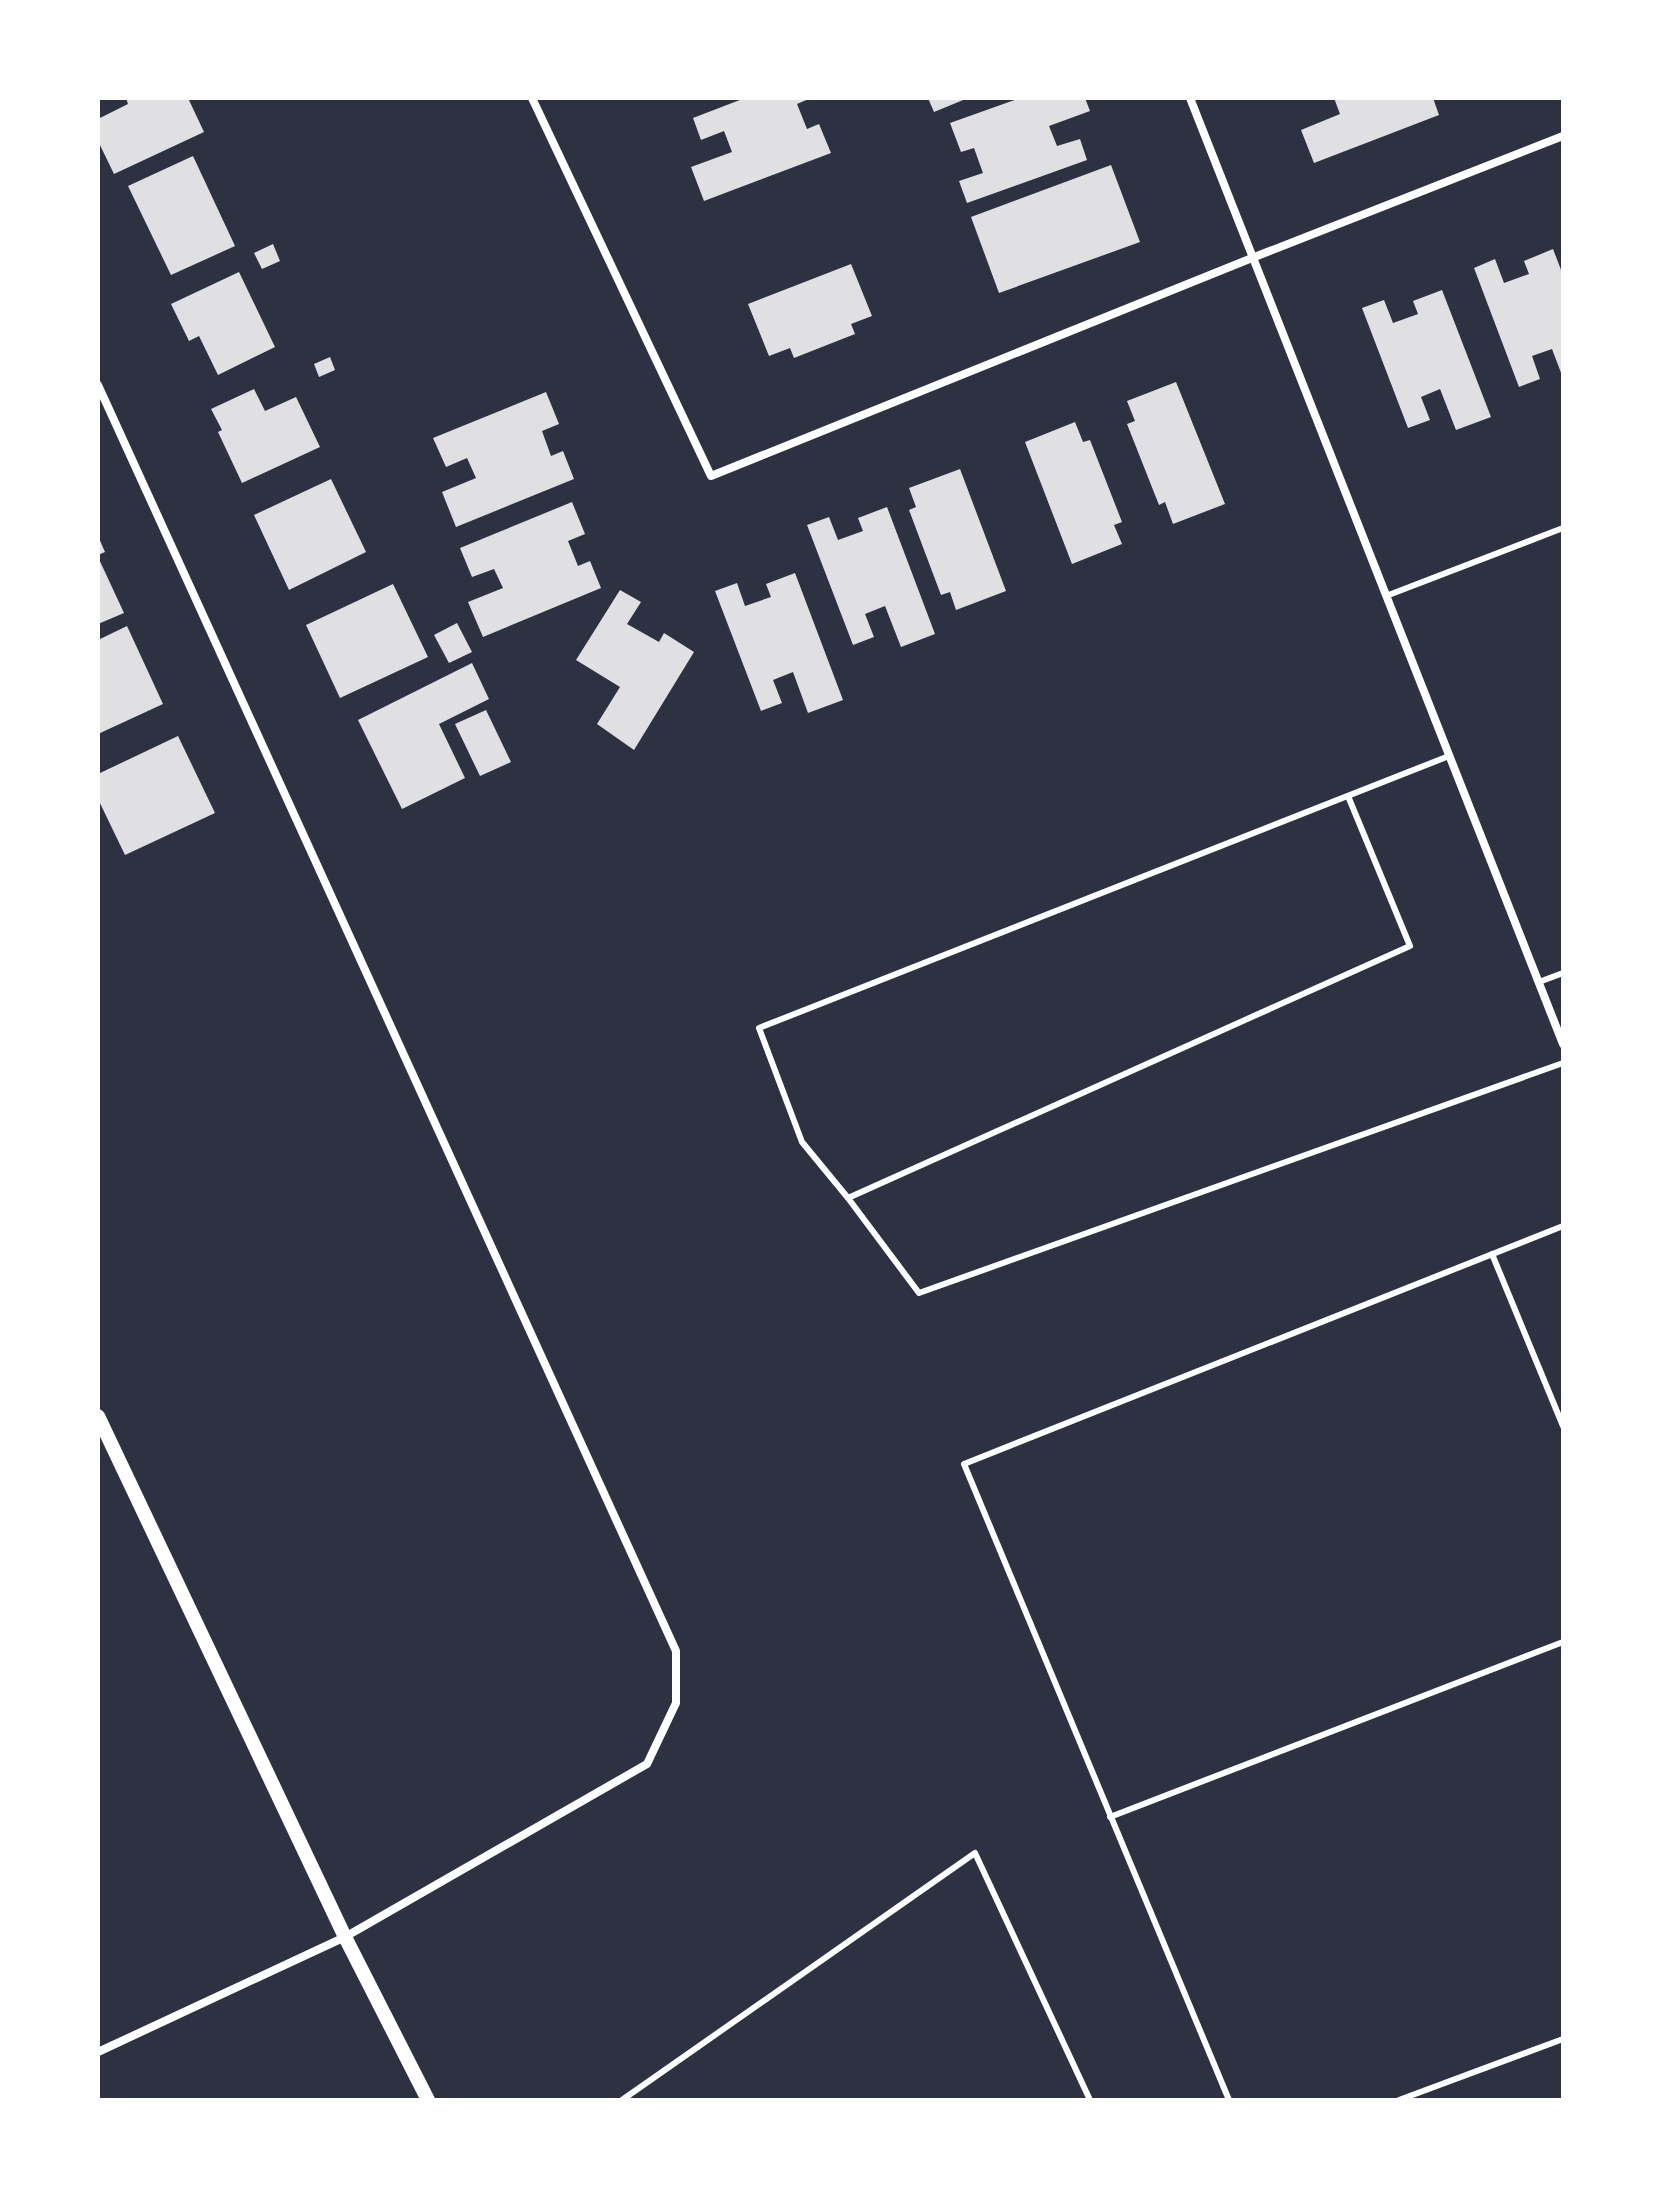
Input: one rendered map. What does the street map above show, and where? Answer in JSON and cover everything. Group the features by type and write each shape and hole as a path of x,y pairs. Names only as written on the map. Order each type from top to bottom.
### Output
{"street":[{"path":"532,98 711,476 1563,136"},
{"path":"1190,98 1563,1044"},
{"path":"98,385 676,1651 676,1703 647,1764 345,1937 98,2052"},
{"path":"98,1416 345,1937 428,2100"}],"lane":[{"path":"1386,596 1563,528"},
{"path":"1449,756 759,1028 802,1142 919,1293 1563,1063"},
{"path":"848,1198 1410,946 1348,796"},
{"path":"1539,982 1563,973"},
{"path":"1229,2100 964,1464 1563,1226"},
{"path":"1492,1254 1563,1426"},
{"path":"1110,1817 1563,1642"},
{"path":"622,2100 975,1853 1090,2100"},
{"path":"1399,2100 1563,2039"}],"building":[{"path":"126,98 188,98 204,132 114,174 98,141 98,119 128,104"},
{"path":"745,98 811,98 797,104 807,129 819,124 831,153 704,201 691,167 732,152 724,131 701,140 693,118"},
{"path":"928,98 968,98 934,112"},
{"path":"1020,98 1085,98 1090,111 1049,126 1057,146 1080,139 1087,160 967,203 959,181 983,173 974,148 961,152 950,123"},
{"path":"1334,98 1433,98 1439,115 1314,163 1301,130 1340,114"},
{"path":"193,156 235,246 171,275 128,186"},
{"path":"1111,165 1140,242 999,293 971,217"},
{"path":"273,244 280,261 262,269 254,253"},
{"path":"1553,249 1563,275 1563,378 1552,349 1532,356 1540,379 1519,387 1474,268 1495,259 1504,283 1529,274 1524,261"},
{"path":"851,264 872,316 851,324 855,334 794,358 790,348 769,356 748,304"},
{"path":"239,272 275,347 218,375 199,336 189,341 171,304"},
{"path":"1442,290 1491,417 1456,430 1440,389 1421,397 1430,420 1408,428 1362,308 1384,300 1393,323 1418,314 1413,301"},
{"path":"330,357 335,370 319,377 314,364"},
{"path":"1176,382 1225,504 1173,524 1165,502 1159,505 1127,424 1135,421 1127,401"},
{"path":"254,389 265,411 296,397 320,447 242,483 218,432 222,430 211,409"},
{"path":"546,392 559,424 542,431 551,456 563,451 574,479 456,527 442,492 476,478 467,458 446,467 433,438"},
{"path":"1075,422 1083,442 1090,440 1122,522 1114,525 1122,544 1072,564 1025,442"},
{"path":"960,469 1006,591 956,610 950,592 941,595 909,510 916,507 909,488"},
{"path":"331,479 366,552 289,590 254,515"},
{"path":"572,502 585,534 568,541 578,566 590,561 601,588 483,637 468,602 503,588 494,569 472,577 460,548"},
{"path":"887,507 935,634 901,647 885,606 865,614 874,637 853,645 807,525 829,517 838,540 863,531 858,518"},
{"path":"98,536 105,552 98,555"},
{"path":"98,557 124,613 98,624"},
{"path":"795,573 843,700 808,713 793,672 773,680 782,703 761,711 715,591 737,583 745,606 771,597 766,584"},
{"path":"393,584 428,657 340,698 306,625"},
{"path":"620,590 641,602 627,624 659,642 664,633 694,652 634,750 597,724 620,687 576,660"},
{"path":"457,623 472,652 449,663 434,635"},
{"path":"127,626 163,704 98,734 98,640"},
{"path":"472,663 489,699 439,724 465,778 402,809 358,720"},
{"path":"486,710 511,762 480,776 455,724"},
{"path":"178,736 215,813 125,855 98,799 98,774"}]}
